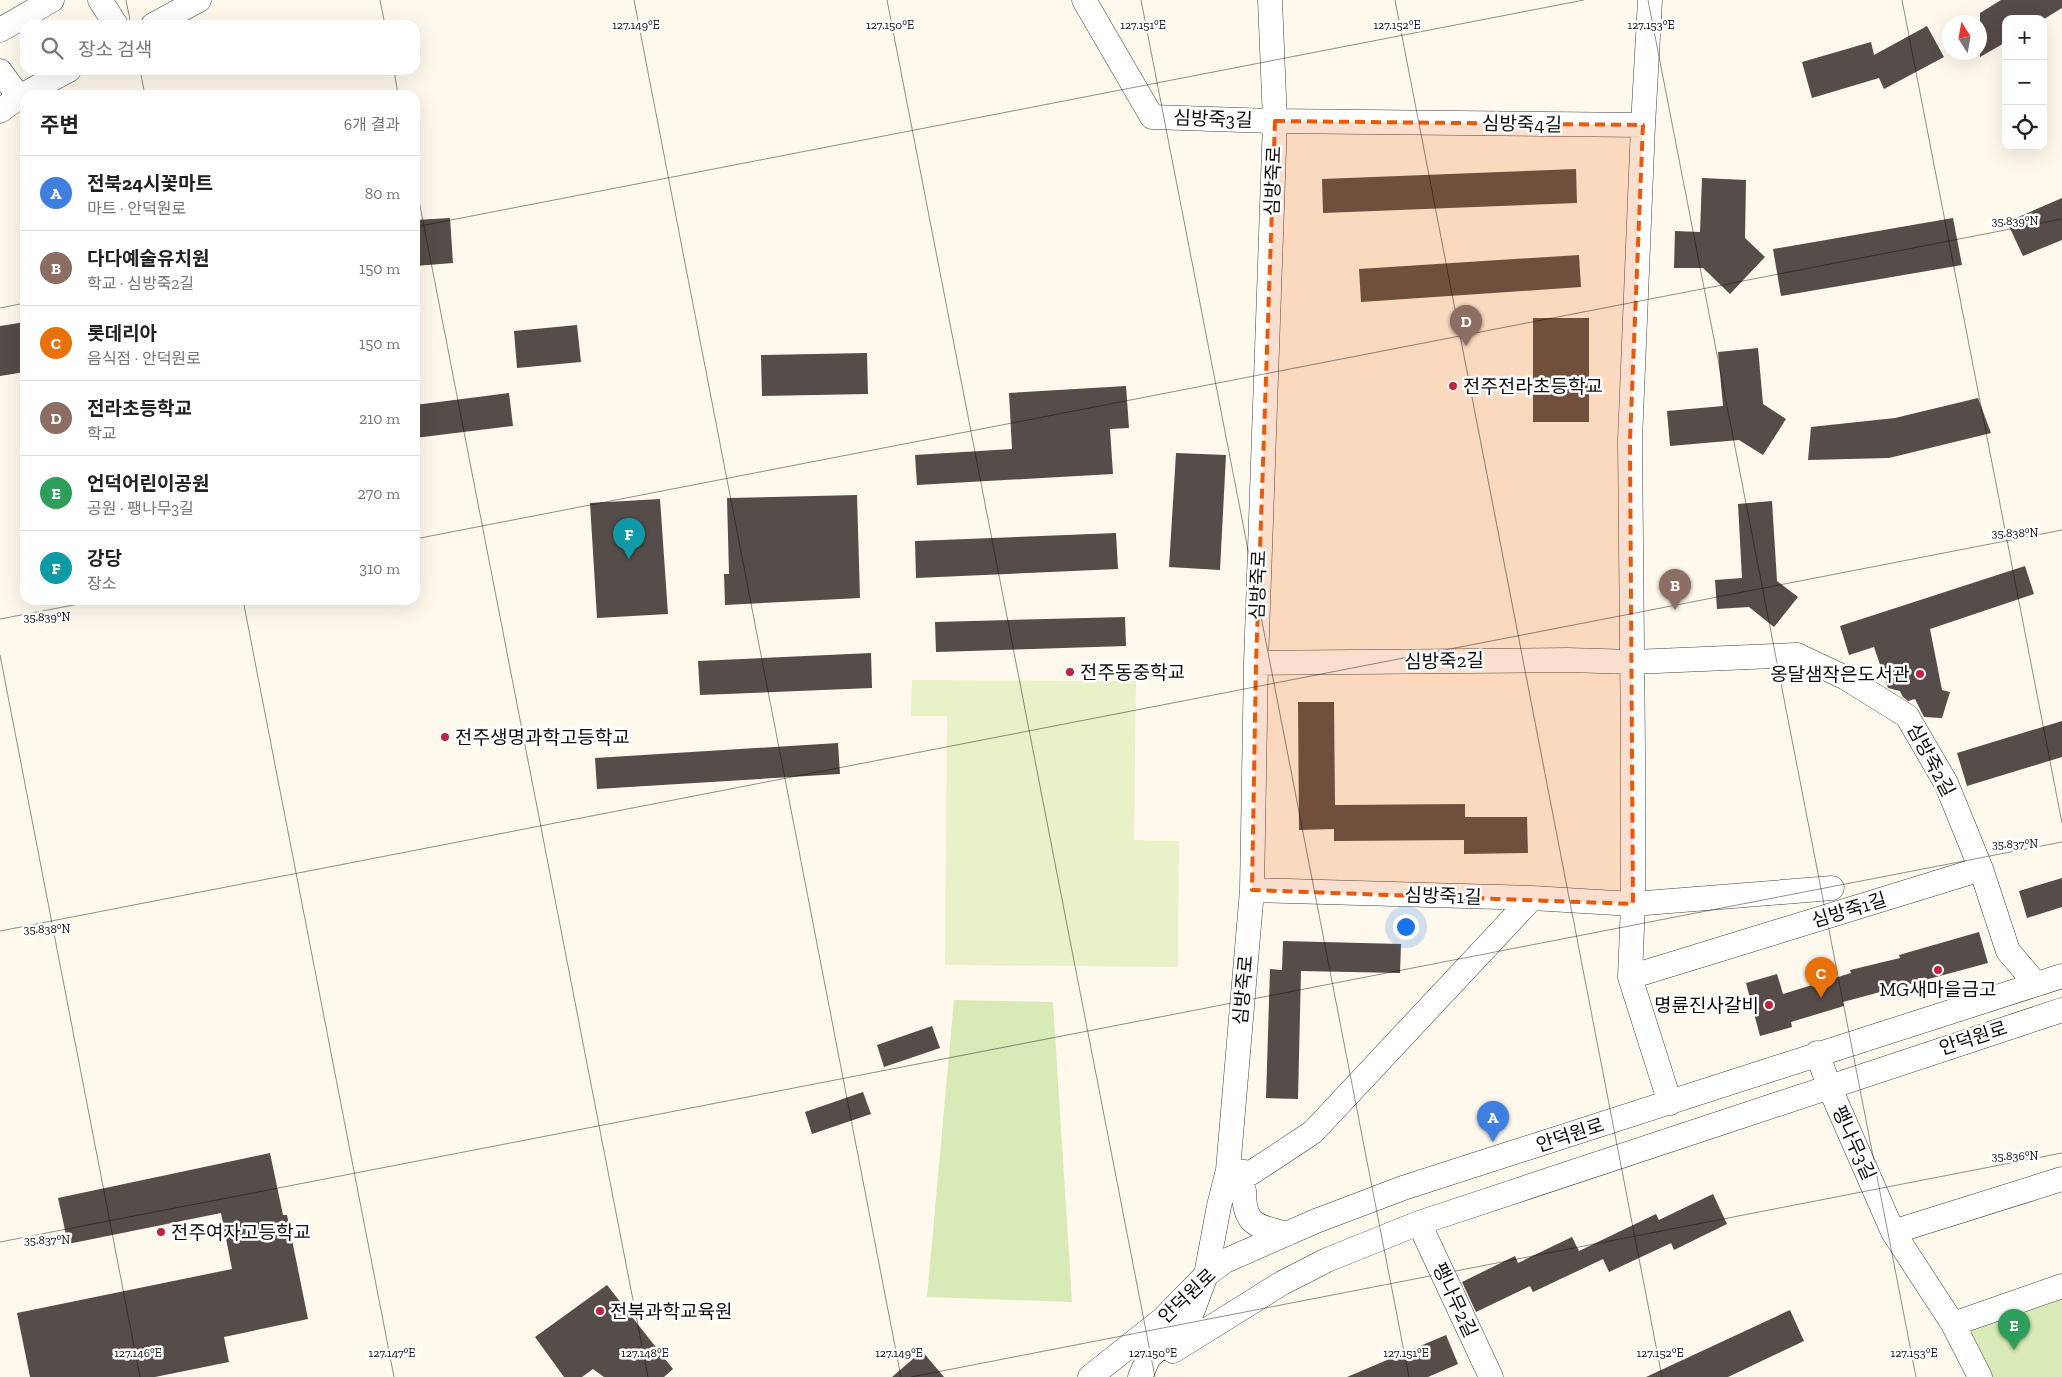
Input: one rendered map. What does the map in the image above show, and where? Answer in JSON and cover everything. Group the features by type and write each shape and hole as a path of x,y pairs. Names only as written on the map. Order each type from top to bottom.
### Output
{"street":[{"path":"0,30 52,0"},
{"path":"100,0 113,20"},
{"path":"162,20 200,0"},
{"name":"심방죽3길","path":"1084,0 1152,117 1275,122"},
{"name":"심방죽로","path":"1140,1377 1149,1357 1188,1323 1206,1275 1226,1180 1252,890 1256,663 1275,122 1270,0"},
{"path":"1650,0 1630,440 1633,662 1633,904 1630,977 1670,1103"},
{"path":"0,72 9,104 20,98"},
{"path":"34,90 61,75"},
{"name":"심방죽4길","path":"1275,122 1643,125"},
{"name":"심방죽2길","path":"1256,663 1568,660 1633,662 1797,656 1846,678 1907,716 1946,783 1981,870 2008,951 2036,984"},
{"name":"심방죽1길","path":"1630,977 1981,870"},
{"name":"심방죽1길","path":"1252,890 1532,898 1633,904 1832,888"},
{"path":"1226,1180 1251,1173 1313,1132 1532,898"},
{"name":"안덕원로","path":"1090,1377 1163,1319 1206,1275 1225,1261 1287,1234 1403,1188 1670,1103 1817,1053 2062,976"},
{"name":"안덕원로","path":"1140,1377 1174,1351 1282,1283 1327,1260 1419,1223 2062,1010"},
{"name":"팽나무3길","path":"1817,1053 1829,1086 1893,1232 1952,1324 1980,1377"},
{"path":"1893,1232 2062,1178"},
{"path":"1226,1180 1244,1191 1244,1209 1256,1226 1287,1234"},
{"path":"1163,1319 1158,1310 1190,1269 1206,1220 1218,1217"},
{"name":"팽나무2길","path":"1419,1223 1491,1377"},
{"path":"1952,1324 2062,1286"}],"highlighted area":[{"path":"1275,121 1643,125 1630,440 1633,904 1252,890 1256,663"}],"green space":[{"path":"912,680 1136,681 1134,840 1179,841 1178,967 945,965 947,716 911,716"},
{"path":"954,1000 1053,1002 1072,1302 927,1297"},
{"path":"2062,1298 2062,1377 1980,1377 1953,1324"}],"building":[{"path":"2001,0 2062,0 2062,8 2047,17 2047,15 2002,15 2002,44 1987,53 1987,15 1980,15 1980,13"},
{"path":"1927,26 1942,53 1942,58 1884,89 1879,78 1812,98 1802,62 1871,42 1874,55"},
{"path":"1576,169 1577,203 1323,213 1322,179"},
{"path":"1702,178 1746,180 1745,238 1765,257 1730,294 1703,268 1674,268 1675,231 1700,232"},
{"path":"2062,198 2062,240 2023,256 2007,222"},
{"path":"450,218 453,263 420,266 420,220"},
{"path":"1953,218 1962,265 1781,296 1773,249"},
{"path":"1579,255 1581,287 1361,302 1359,269"},
{"path":"1533,318 1589,318 1589,422 1533,422"},
{"path":"20,323 20,373 0,376 0,326"},
{"path":"577,325 581,362 517,368 514,331"},
{"path":"1758,348 1763,404 1786,419 1763,455 1739,440 1670,446 1667,411 1723,406 1718,352"},
{"path":"867,353 868,394 762,396 761,355"},
{"path":"1126,386 1129,428 1110,429 1113,474 917,485 915,455 1012,449 1009,393"},
{"path":"509,393 513,426 420,437 420,404"},
{"path":"1978,398 1991,433 1889,458 1808,460 1811,427 1895,418"},
{"path":"1176,453 1226,455 1220,570 1169,567"},
{"path":"857,495 860,598 725,605 724,574 729,574 727,498"},
{"path":"660,499 668,614 597,618 590,503"},
{"path":"1772,501 1777,581 1798,597 1774,627 1749,607 1717,609 1715,580 1742,578 1738,504"},
{"path":"1116,533 1118,569 916,578 915,541"},
{"path":"2025,566 2034,594 1930,629 1942,690 1950,692 1942,718 1924,717 1915,699 1908,701 1900,691 1888,688 1874,647 1849,655 1840,626"},
{"path":"1125,617 1126,646 936,652 935,622"},
{"path":"871,653 872,688 700,695 698,661"},
{"path":"1298,702 1334,702 1335,805 1465,804 1465,817 1527,817 1528,853 1464,854 1464,840 1334,841 1334,829 1299,830"},
{"path":"2062,721 2062,757 1967,786 1957,753"},
{"path":"838,743 840,774 597,789 595,758"},
{"path":"2062,878 2062,907 2027,918 2019,891"},
{"path":"1979,932 1988,963 1843,1002 1844,1006 1791,1022 1792,1027 1760,1036 1746,983 1777,974 1783,994 1851,973 1850,970 1900,958 1899,955"},
{"path":"1283,941 1401,944 1400,973 1301,971 1298,1099 1266,1098 1270,969 1282,970"},
{"path":"932,1026 940,1048 884,1067 877,1045"},
{"path":"863,1092 871,1114 812,1134 805,1112"},
{"path":"270,1153 283,1215 287,1215 308,1319 224,1337 229,1362 155,1377 30,1377 17,1313 232,1269 221,1213 68,1244 58,1198"},
{"path":"1713,1194 1727,1224 1674,1250 1671,1243 1609,1272 1603,1259 1533,1292 1530,1286 1476,1312 1462,1282 1515,1256 1518,1263 1572,1237 1579,1251 1656,1214 1659,1220"},
{"name":"전북과학교육원","path":"607,1285 673,1369 664,1377 604,1377 593,1369 582,1377 564,1377 535,1337"},
{"path":"1790,1310 1804,1341 1728,1377 1646,1377"},
{"path":"1446,1335 1458,1364 1428,1377 1347,1377"},
{"path":"922,1351 944,1377 892,1377"}],"place":[{"name":"전라초등학교","path":"1466,346"},
{"name":"전주전라초등학교","path":"1453,386"},
{"name":"강당","path":"629,559"},
{"name":"다다예술유치원","path":"1675,610"},
{"name":"전주동중학교","path":"1070,672"},
{"name":"옹달샘작은도서관","path":"1920,674"},
{"name":"전주생명과학고등학교","path":"445,737"},
{"name":"MG새마을금고","path":"1938,970"},
{"name":"롯데리아","path":"1821,998"},
{"name":"명륜진사갈비","path":"1769,1005"},
{"name":"전북24시꽃마트","path":"1493,1142"},
{"name":"전주여자고등학교","path":"161,1232"},
{"name":"전북과학교육원","path":"600,1311"},
{"name":"언덕어린이공원","path":"2014,1350"}]}
